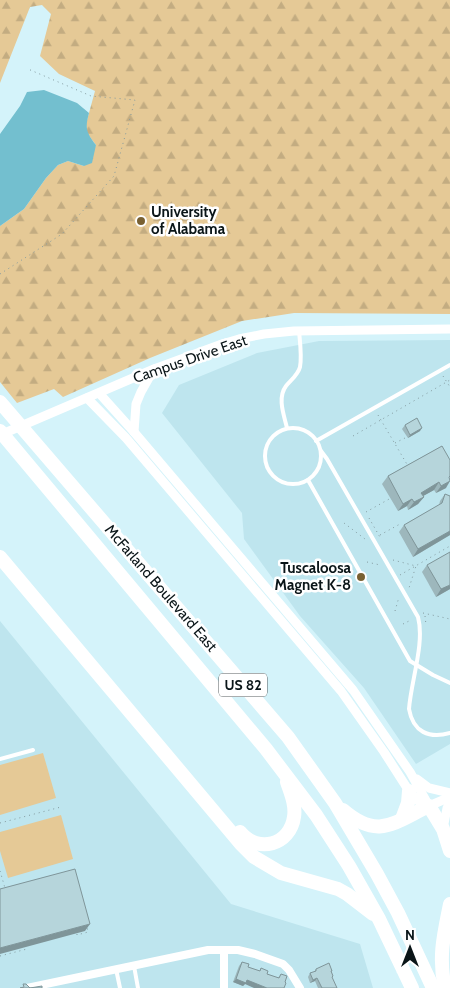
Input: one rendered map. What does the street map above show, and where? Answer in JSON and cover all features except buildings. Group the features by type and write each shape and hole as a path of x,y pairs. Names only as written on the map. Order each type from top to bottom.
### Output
{"highway":[{"name":"McFarland Boulevard East","path":"3,405 288,737 336,803 398,913 433,988"},
{"name":"McFarland Boulevard East","path":"0,433 17,450 266,749 321,822 379,918 412,988"},
{"path":"0,545 244,837 254,844 265,845 277,842 291,828 295,808 282,770"},
{"path":"0,557 234,836 254,857 281,872 338,889 379,918"},
{"path":"402,819 408,804 409,791"},
{"path":"336,803 351,817 367,826 378,827 388,825 429,806 443,829 450,851"},
{"path":"445,988 441,958 450,904"}],"street":[{"name":"Campus Drive East","path":"0,433 154,369 239,339 264,334 299,331 450,330"},
{"path":"134,432 136,404 154,369"},
{"path":"99,393 354,690 410,772 429,806"},
{"path":"87,398 126,438 341,691 409,791 421,804 429,806 450,797"},
{"path":"410,772 429,788 450,793"},
{"path":"443,829 447,808 450,803"},
{"path":"27,988 208,950 238,950 283,964 300,988"},
{"path":"224,950 224,988"}],"lane":[{"path":"287,428 282,394 300,367 299,331"},
{"path":"316,441 450,365"},
{"path":"321,451 321,460 313,476 296,484 278,480 271,474 266,465 266,447 271,438 278,432 287,428 305,430 316,441 418,617 420,625 409,709 412,719 425,733 439,736 450,733"},
{"path":"308,480 410,661 432,675 450,683"},
{"path":"0,759 33,750"},
{"path":"134,965 138,988"},
{"path":"116,969 120,988"}],"path":[{"path":"0,274 62,234 114,176 135,100 91,96 28,69"},
{"path":"443,376 450,387"},
{"path":"352,436 450,380"},
{"path":"378,415 409,468"},
{"path":"395,444 407,437"},
{"path":"366,513 391,498"},
{"path":"344,523 370,543"},
{"path":"381,539 379,535 400,524"},
{"path":"396,577 450,546"},
{"path":"393,560 416,566"},
{"path":"366,562 383,566"},
{"path":"409,589 416,566"},
{"path":"395,611 400,595"},
{"path":"423,613 450,619"},
{"path":"0,823 61,807"},
{"path":"0,871 6,892"},
{"path":"76,933 77,936 88,932 86,924"},
{"path":"0,956 27,949"}],"shaded area":[{"name":"Tuscaloosa Magnet K-8","path":"450,340 450,744 416,764 364,688 300,616 244,539 242,513 162,413 179,385 257,353 319,341"},
{"path":"0,621 231,904 360,944 373,988 0,988"}],"green space":[{"name":"University of Alabama","path":"0,0 450,0 450,314 294,313 242,321 150,358 63,397 54,389 17,403 0,382 0,226 24,209 46,178 58,165 68,161 84,166 96,145 87,133 86,124 95,91 59,74 40,56 51,14 42,5 30,7 0,83"},
{"path":"43,753 56,798 0,815 0,765"},
{"path":"61,815 73,859 8,878 0,851 0,832"}],"water":[{"path":"44,90 77,103 89,113 87,130 96,145 92,163 84,166 68,161 58,165 46,178 24,209 0,226 0,134 20,106 27,92"}],"place":[{"name":"University of Alabama","path":"141,221"},
{"name":"Tuscaloosa Magnet K-8","path":"361,577"}]}
